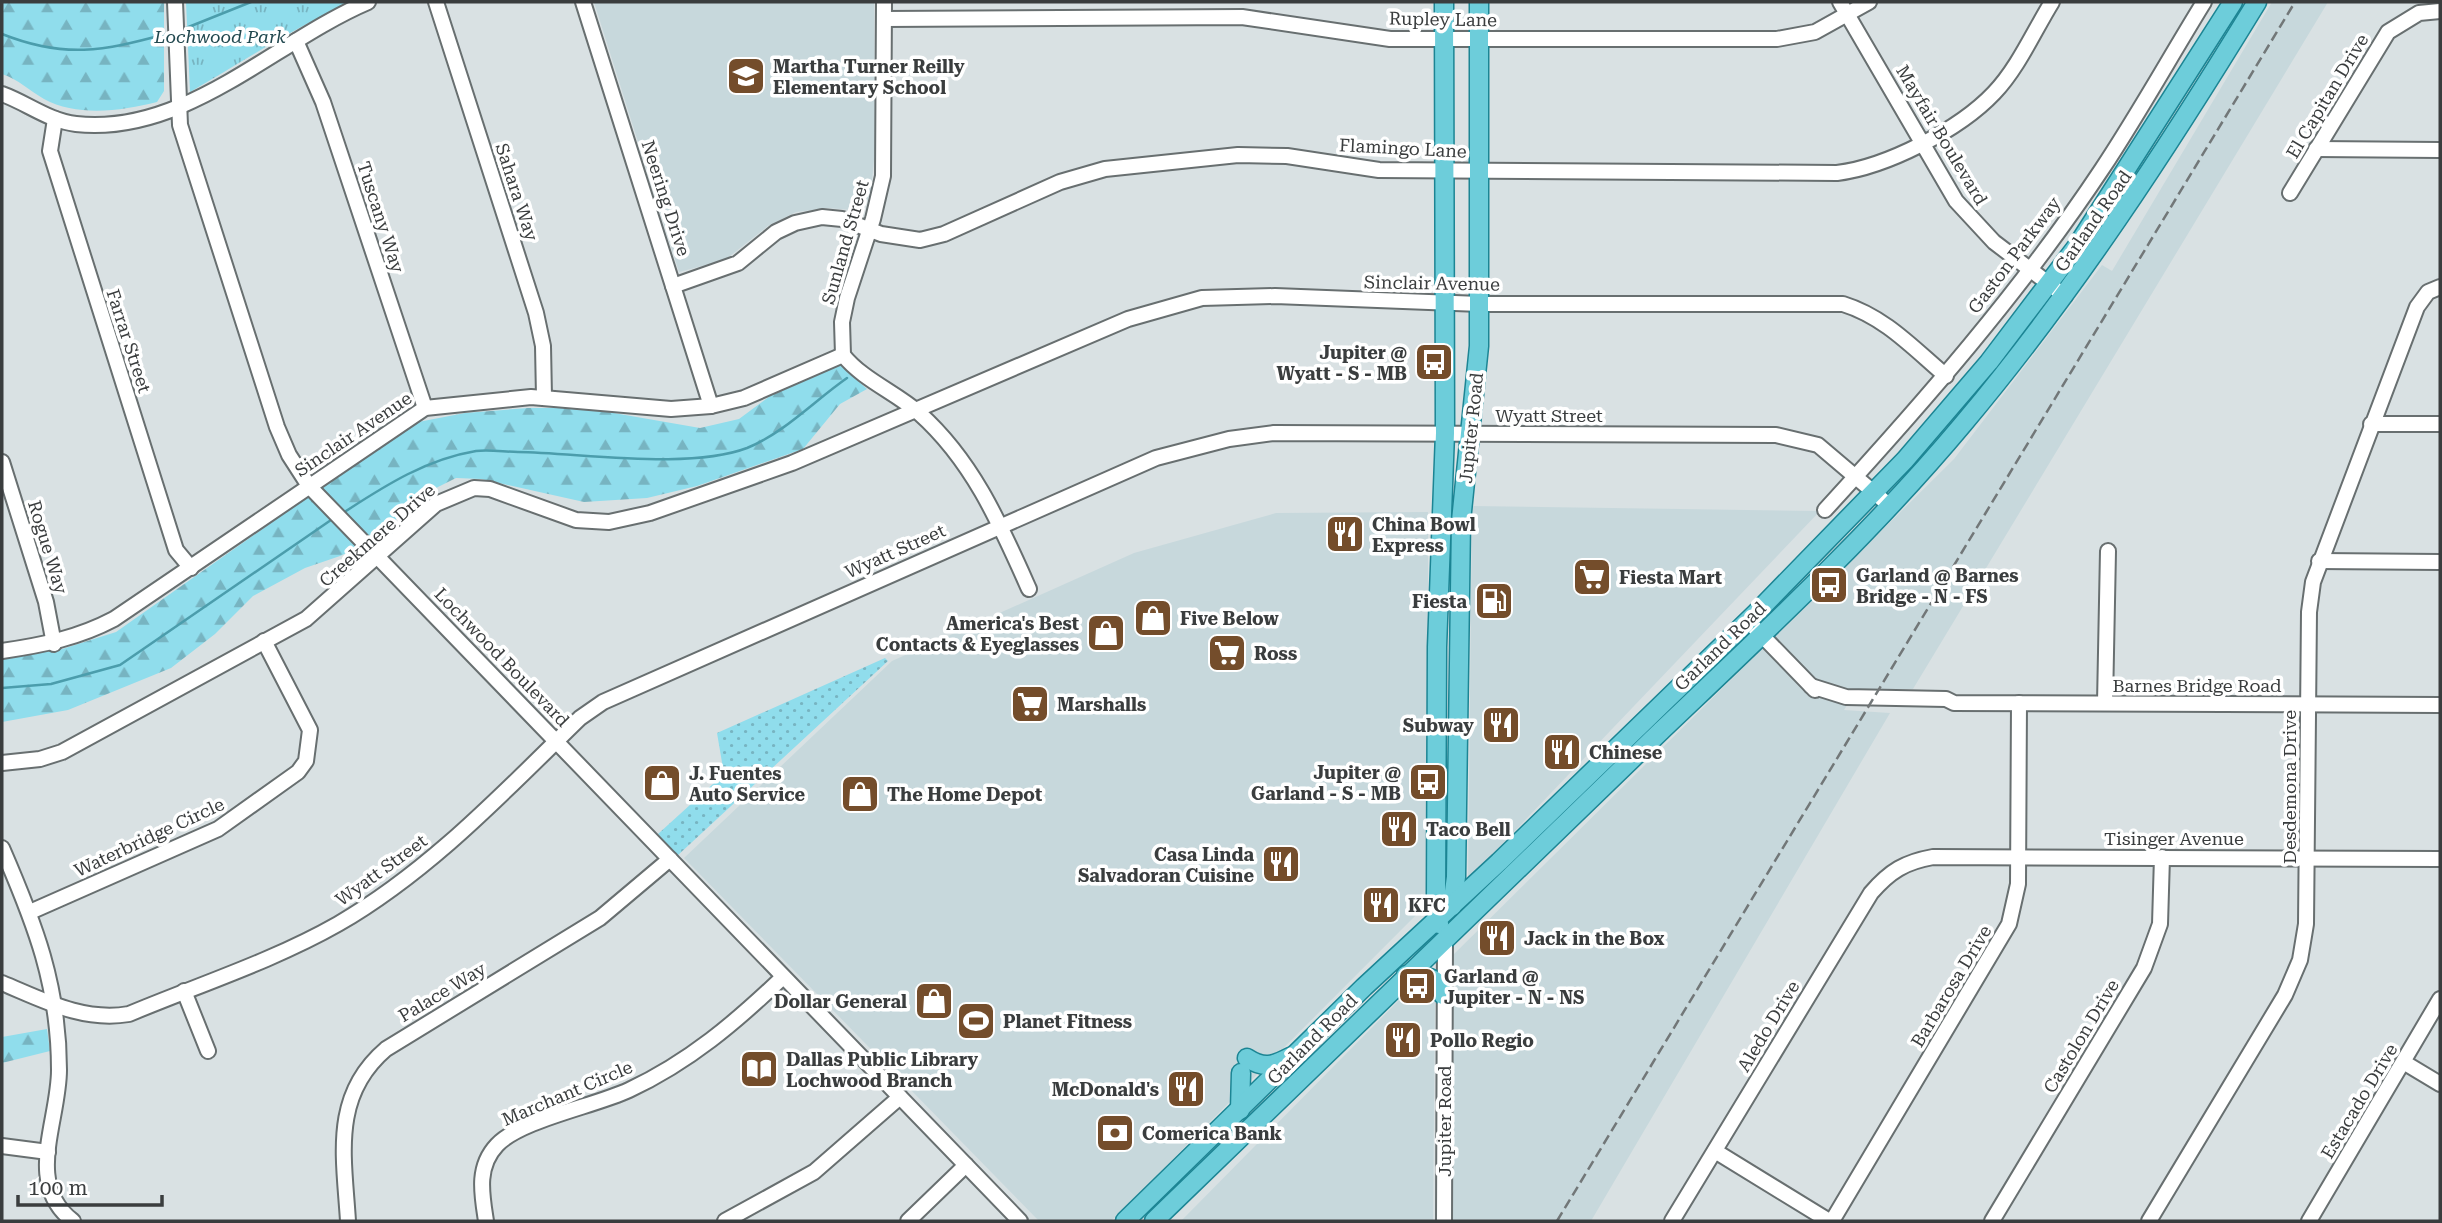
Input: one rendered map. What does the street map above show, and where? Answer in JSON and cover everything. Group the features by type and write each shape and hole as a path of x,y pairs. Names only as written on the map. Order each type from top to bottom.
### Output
{"main road":[{"name":"Jupiter Road","path":"1444,2 1445,433 1439,565 1437,918 1445,937"},
{"name":"Jupiter Road","path":"1445,937 1456,877 1462,505 1471,434 1480,304 1479,2"},
{"name":"Garland Road","path":"1125,1221 1303,1050 1364,987 1748,621 1876,492 1947,414 2049,284 2183,85 2233,2"},
{"name":"Garland Road","path":"1154,1221 1275,1107 1445,937 1762,636 1890,506 1963,425 2065,296 2141,187 2257,2"},
{"path":"2183,85 2199,96"},
{"path":"1439,565 1460,560"},
{"path":"1664,700 1679,714"},
{"path":"1438,753 1457,742"},
{"path":"1566,795 1580,810"},
{"path":"1406,975 1433,979 1441,986 1443,995"},
{"path":"1240,1110 1244,1066 1268,1066 1303,1050"}],"street":[{"name":"Lochwood Boulevard","path":"175,2 177,110 277,428 289,455 309,486 1020,1221"},
{"path":"2,94 55,119 76,124 99,124 177,110 368,2"},
{"name":"Sahara Way","path":"436,2 536,313 542,346 544,397"},
{"name":"Neering Drive","path":"583,2 711,406"},
{"name":"Sunland Street","path":"843,355 842,321 847,298 870,229 883,173 884,2"},
{"name":"Rupley Lane","path":"884,19 1242,17 1358,35 1444,40 1777,39 1815,32 1844,8 1869,2"},
{"name":"Flamingo Lane","path":"673,286 738,263 776,232 795,223 822,217 842,219 904,240 920,240 944,234 1060,182 1105,169 1238,155 1287,156 1357,167 1480,172 1837,173 1866,169 1921,143 1973,111 1994,93 2052,2"},
{"name":"Gaston Parkway","path":"1825,510 1946,376 2028,270 2102,169 2204,2"},
{"name":"Mayfair Boulevard","path":"1844,8 1921,143 1969,218 2028,270 2065,296"},
{"name":"El Capitan Drive","path":"2290,193 2388,32 2419,13 2440,11"},
{"name":"Tuscany Way","path":"296,41 323,102 425,408"},
{"name":"Farrar Street","path":"55,119 50,151 72,227 176,550 191,568"},
{"path":"2316,149 2440,149"},
{"name":"Desdemona Drive","path":"2149,1221 2293,979 2304,943 2308,858 2309,612 2319,561 2417,307 2434,289"},
{"name":"Sinclair Avenue","path":"917,412 1128,319 1202,298 1275,296 1480,304 1843,304 1883,321 1946,376"},
{"path":"843,355 860,373 889,390 943,436 968,468 1001,526 1029,589"},
{"name":"Sinclair Avenue","path":"2,651 54,643 105,624 425,408 485,399 544,397 671,409 711,406 744,398 843,355"},
{"name":"Creekmere Drive","path":"2,763 40,759 62,752 306,619 436,504 460,492 474,488 490,489 576,520 609,522 650,513 792,463 917,412"},
{"path":"2371,424 2440,424"},
{"name":"Wyatt Street","path":"2,983 53,1003 105,1018 129,1014 288,949 339,924 413,874 580,718 633,687 1156,458 1228,439 1274,433 1776,435 1818,445 1857,475 1890,506"},
{"name":"Rogue Way","path":"2,462 46,602 54,643"},
{"path":"2105,703 2108,551"},
{"path":"2319,561 2440,562"},
{"name":"Barnes Bridge Road","path":"1748,621 1823,698 1856,707 1946,707 1954,703 2440,705"},
{"name":"Waterbridge Circle","path":"30,912 218,830 298,772 306,761 310,730 264,641"},
{"name":"Barbarosa Drive","path":"1831,1221 2010,924 2018,884 2019,703"},
{"path":"2,848 30,912 45,956 53,1003 59,1074 46,1180 53,1202 73,1221"},
{"name":"Tisinger Avenue","path":"1909,862 1933,857 2018,856 2440,859"},
{"name":"Castolon Drive","path":"1992,1221 2144,968 2160,924 2162,857"},
{"name":"Palace Way","path":"348,1221 343,1139 347,1105 368,1064 386,1049 600,918 670,859"},
{"name":"Aledo Drive","path":"1672,1221 1871,893 1888,872 1909,862"},
{"name":"Jupiter Road","path":"1444,1221 1445,937"},
{"name":"Marchant Circle","path":"486,1221 482,1173 488,1157 498,1144 525,1128 612,1097 671,1067 720,1035 783,977"},
{"path":"184,991 208,1051"},
{"name":"Estacado Drive","path":"2309,1221 2405,1063 2440,999"},
{"path":"2405,1063 2440,1084"},
{"path":"726,1221 814,1172 900,1097"},
{"path":"2,1146 48,1152"},
{"path":"1715,1151 1831,1221"},
{"path":"908,1221 966,1165"}],"shaded area":[{"name":"Martha Turner Reilly Elementary School","path":"594,2 874,2 875,149 871,191 863,211 828,208 796,212 768,226 725,260 679,272"},
{"path":"2272,2 2328,2 1913,689 1857,689 1844,710 1890,713 1591,1221 1453,1221 1453,955 1954,459 2102,265 2112,271"},
{"path":"1472,506 1820,511 1468,880"},
{"path":"1428,512 1428,903 1111,1221 1039,1221 684,858 892,661 1134,553 1276,513"},
{"path":"1417,982 1435,994 1433,1221 1181,1221"}],"green space":[{"path":"2,2 164,2 164,91 157,102 100,111 57,105 44,99 2,74"},
{"name":"Lochwood Park","path":"186,2 352,2 290,33 190,92"},
{"path":"840,365 867,389 840,404 803,449 697,486 647,498 584,502 481,479 456,478 430,491 401,513 382,536 340,556 305,568 253,596 215,634 171,668 68,710 2,722 2,657 59,650 116,632 413,423 465,413 528,408 585,408 700,428 739,419 770,396"},
{"path":"885,658 888,661 677,856 658,834 724,774 717,733"},
{"path":"47,1029 50,1051 2,1063 2,1037"}],"waterway":[{"path":"186,28 251,2"},
{"path":"2,34 45,47 84,50 123,45 166,34"},
{"path":"346,511 424,467 476,451 635,459 723,455 747,448 774,434 847,378"},
{"path":"2,688 51,684 120,665 331,520"}],"railway":[{"path":"1557,1221 2295,2"}],"place":[{"name":"Martha Turner Reilly Elementary School","path":"746,76"},
{"name":"Jupiter @ Wyatt - S - MB","path":"1434,362"},
{"name":"China Bowl Express","path":"1345,534"},
{"name":"Fiesta Mart","path":"1592,577"},
{"name":"Garland @ Barnes Bridge - N - FS","path":"1829,585"},
{"name":"Fiesta","path":"1494,601"},
{"name":"Five Below","path":"1153,618"},
{"name":"America's Best Contacts & Eyeglasses","path":"1106,633"},
{"name":"Ross","path":"1227,653"},
{"name":"Marshalls","path":"1030,704"},
{"name":"Subway","path":"1501,725"},
{"name":"Chinese","path":"1562,752"},
{"name":"Jupiter @ Garland - S - MB","path":"1428,782"},
{"name":"J. Fuentes Auto Service","path":"662,783"},
{"name":"The Home Depot","path":"860,794"},
{"name":"Taco Bell","path":"1399,829"},
{"name":"Casa Linda Salvadoran Cuisine","path":"1281,864"},
{"name":"KFC","path":"1381,905"},
{"name":"Jack in the Box","path":"1497,938"},
{"name":"Garland @ Jupiter - N - NS","path":"1417,986"},
{"name":"Dollar General","path":"934,1001"},
{"name":"Planet Fitness","path":"976,1021"},
{"name":"Pollo Regio","path":"1403,1040"},
{"name":"Dallas Public Library Lochwood Branch","path":"759,1069"},
{"name":"McDonald's","path":"1186,1089"},
{"name":"Comerica Bank","path":"1115,1133"}]}
